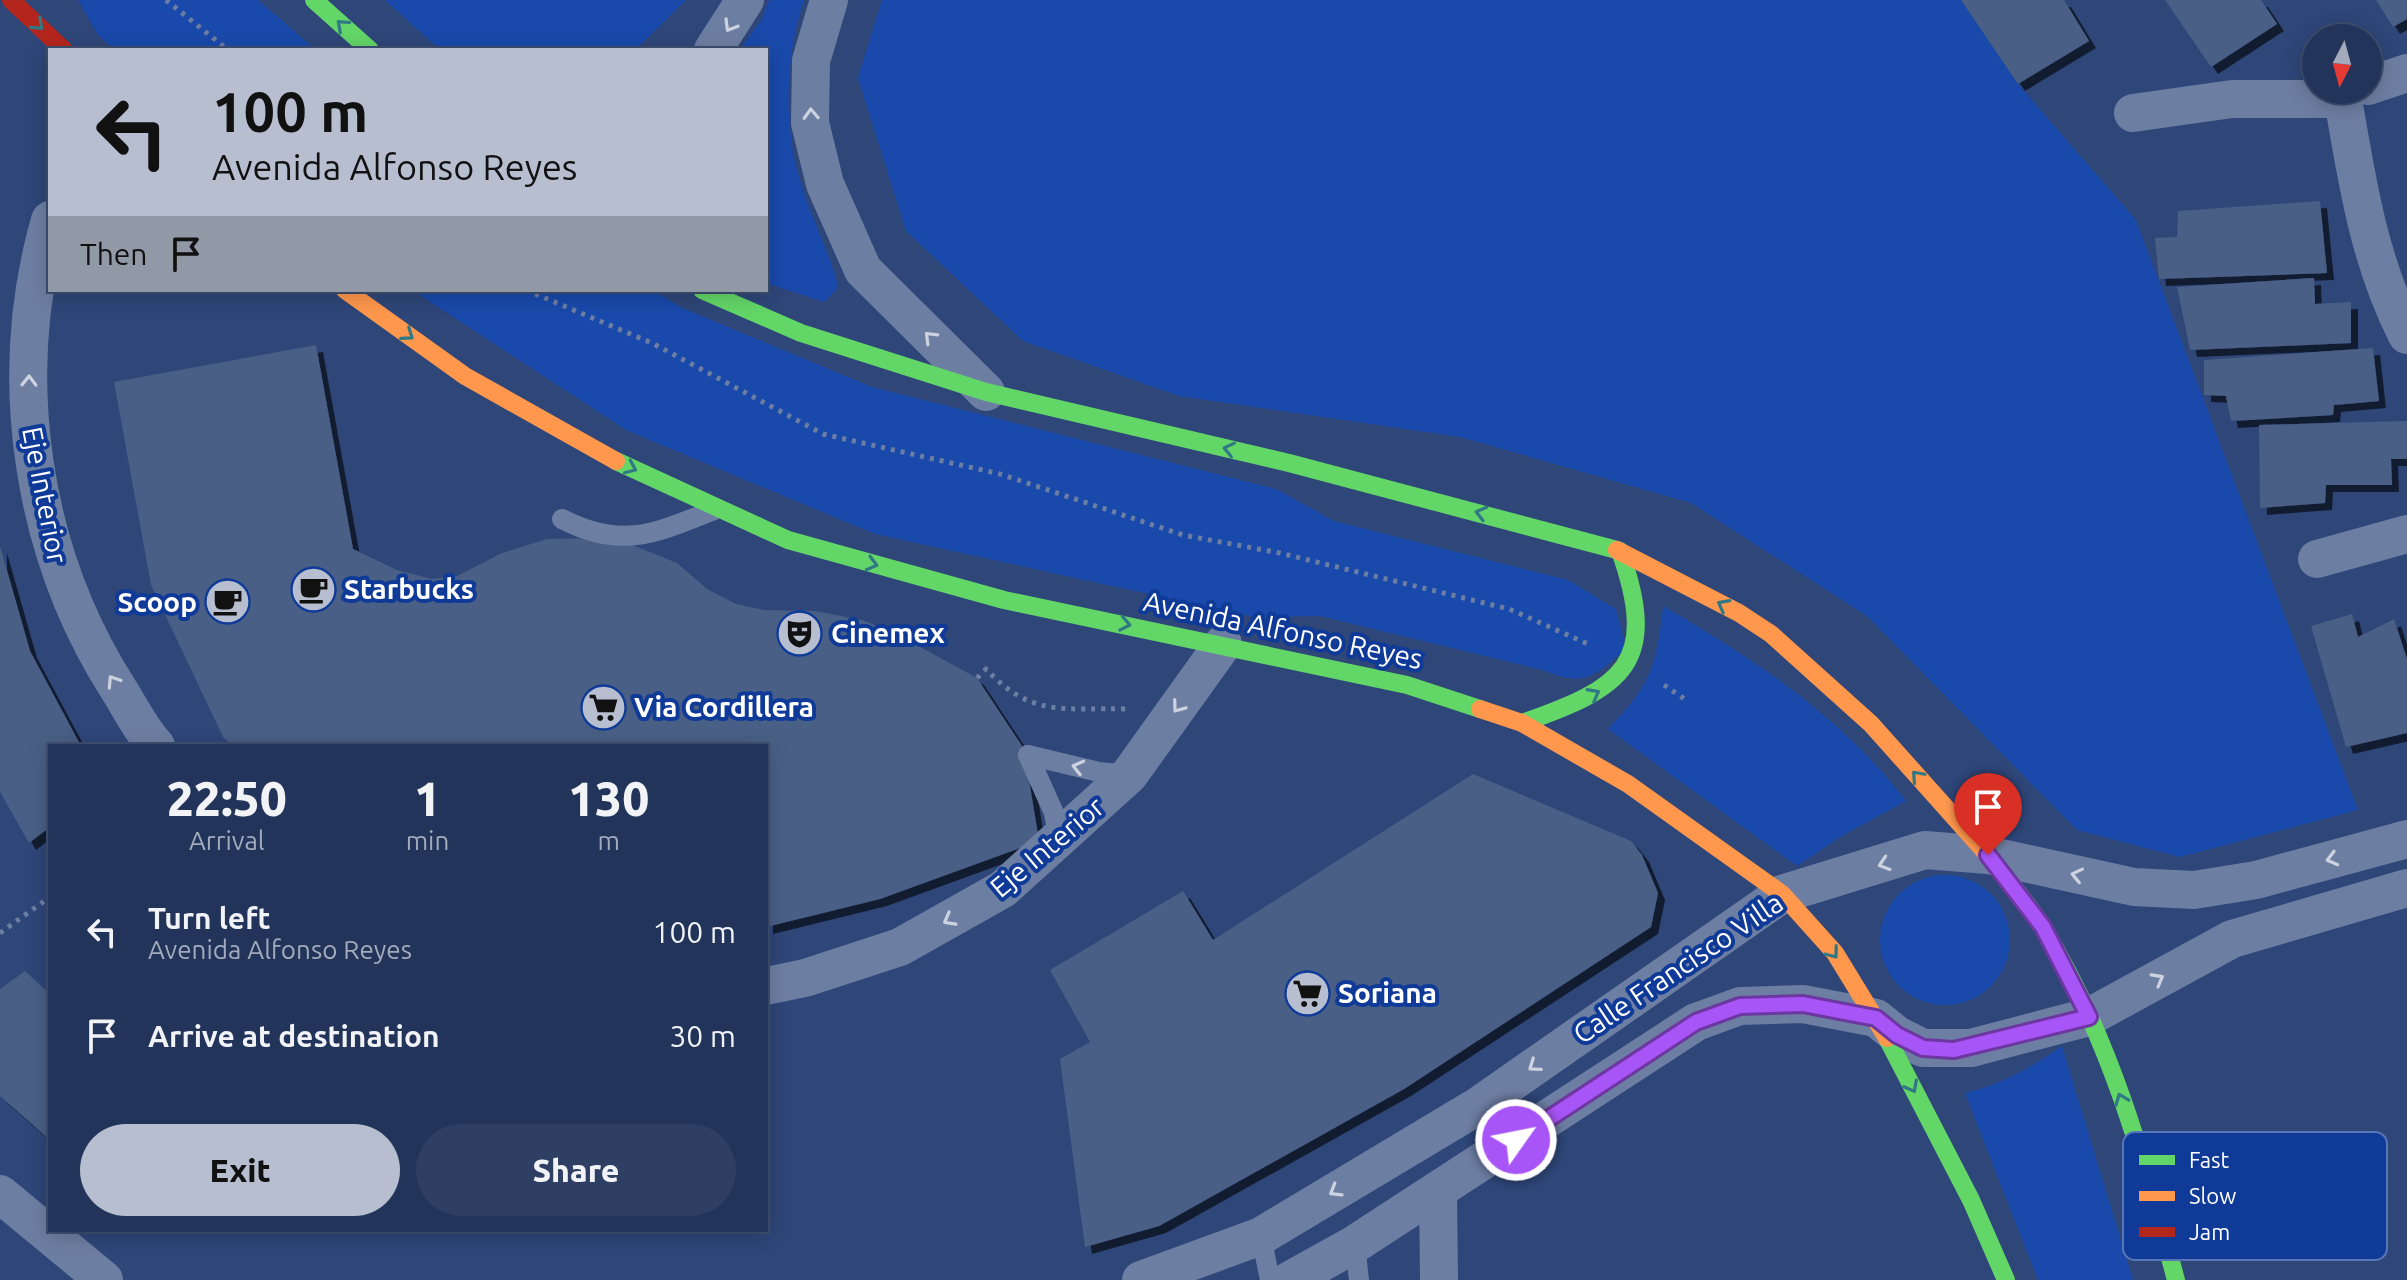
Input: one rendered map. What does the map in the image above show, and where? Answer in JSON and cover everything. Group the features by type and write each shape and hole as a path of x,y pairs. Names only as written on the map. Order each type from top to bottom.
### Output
{"main road":[{"path":"11,0 62,48"},
{"path":"314,0 368,48"},
{"name":"Avenida Alfonso Reyes","path":"348,292 465,376 604,456 788,540 990,596 1407,685 1522,723 1628,784 1782,894 1835,953 1876,1018 1971,1200 2006,1280"},
{"path":"707,292 801,333 986,392 1289,463 1620,551 1739,613 1771,634 1871,724 1988,855 2043,927 2089,1017 2134,1132"},
{"path":"1522,723 1593,696 1610,685 1627,662 1636,616 1634,587 1620,551"},
{"path":"2171,1260 2176,1280"}],"street":[{"path":"714,48 745,0"},
{"path":"829,0 811,61 810,123 825,184 863,270 986,392"},
{"path":"2382,82 2407,73"},
{"path":"2133,113 2232,99 2302,95"},
{"path":"2358,104 2363,212 2386,294 2407,335"},
{"name":"Eje Interior","path":"48,227 37,266 30,336 29,430 44,512 63,581 89,637 103,665 155,744"},
{"path":"2317,559 2407,534"},
{"name":"Eje Interior","path":"768,986 805,978 900,947 1003,889 1129,775 1223,644"},
{"name":"Calle Francisco Villa","path":"1141,1280 1261,1236 1478,1106 1782,894 1925,850 1988,855 2134,887 2194,890 2256,880 2407,839"},
{"name":"Calle Francisco Villa","path":"1290,1280 1357,1262 1438,1190 1696,1022 1740,1006 1803,1004 1876,1018 1897,1035 1923,1048 1954,1050 2089,1017 2232,939 2407,888"},
{"path":"1438,1190 1439,1280"},
{"path":"0,1194 104,1280"}],"lane":[{"path":"562,519 588,533 637,538 718,508"},
{"path":"1059,841 1054,813 1028,755 1099,772 1129,775"},
{"path":"1261,1236 1270,1280"}],"path":[{"path":"166,0 226,48"},
{"path":"531,292 652,343 823,434 1000,474 1183,535 1280,553 1509,609 1627,662 1686,700"},
{"path":"977,678 986,669 1018,699 1036,706 1177,708"},
{"path":"0,933 48,898"}],"shaded area":[{"path":"78,0 258,0 314,48 113,48 98,35"},
{"path":"385,0 686,0 637,48 438,48"},
{"path":"769,0 804,0 790,65 790,134 799,177 837,282 837,289 824,302 768,284 768,48 740,48 762,19"},
{"path":"882,0 1961,0 2018,84 2136,220 2358,810 2180,857 2077,830 1867,616 1691,503 1460,437 1179,396 1023,341 906,231 858,78"},
{"path":"415,292 656,292 682,308 872,387 1276,489 1334,521 1568,580 1616,609 1626,649 1596,673 1588,677 1569,678 1320,616 1254,617 875,534 626,430"},
{"path":"1663,606 1763,669 1825,716 1881,770 1906,801 1842,836 1797,866 1608,729 1633,700 1649,674 1658,644"},
{"path":"1945,875 1970,880 1991,894 2005,915 2010,940 2005,965 1991,986 1970,1000 1945,1005 1920,1000 1899,986 1885,965 1880,940 1885,915 1899,894 1920,880"},
{"path":"2062,1046 2123,1247 2123,1260 2127,1260 2133,1280 2038,1280 1965,1093 1991,1085"}],"building":[{"path":"1961,0 2064,0 2089,41 2018,84"},
{"path":"2165,0 2261,0 2277,24 2211,67"},
{"path":"2376,0 2407,0 2407,19 2393,27"},
{"path":"2320,201 2327,273 2159,279 2155,238 2177,237 2178,211"},
{"path":"2314,278 2315,304 2351,302 2351,343 2190,350 2177,287"},
{"name":"Via Cordillera","path":"316,345 353,549 397,570 432,579 457,576 502,553 547,539 590,538 632,545 677,563 707,589 736,604 764,610 815,611 862,620 893,632 977,678 1024,749 1039,841 880,899 768,927 768,744 231,744 223,737 151,585 114,382"},
{"path":"2373,348 2379,401 2334,405 2333,415 2231,421 2226,396 2204,395 2204,360"},
{"path":"2407,421 2407,459 2391,459 2392,485 2326,485 2325,503 2260,508 2259,425"},
{"path":"0,546 30,651 80,744 48,744 48,829 29,843 0,792"},
{"path":"2352,614 2358,637 2394,619 2407,659 2407,733 2346,747 2311,626"},
{"name":"Soriana","path":"1473,774 1631,841 1642,855 1658,893 1651,927 1404,1089 1159,1226 1085,1247 1060,1059 1090,1042 1050,970 1183,891 1213,940"},
{"path":"25,971 48,992 48,1138 0,1096 0,989"}],"traffic: fast":[{"path":"314,0 368,48"},
{"path":"707,292 801,333 986,392 1289,463 1617,550"},
{"path":"616,461 788,540 1004,600 1407,685 1480,709"},
{"path":"1522,723 1586,697 1608,683 1624,666 1633,646 1636,621 1620,551"},
{"path":"1988,855 2037,918 2066,969 2106,1055 2133,1132"},
{"path":"1887,1038 1971,1200 2006,1280"},
{"path":"2171,1260 2176,1280"}],"traffic: slow":[{"path":"348,292 465,376 616,461"},
{"path":"1617,550 1739,613 1771,634 1871,724 1988,855"},
{"path":"1480,709 1522,723 1628,784 1782,894 1835,953 1887,1038"}],"traffic: jam":[{"path":"11,0 62,48"}],"place":[{"name":"Starbucks","path":"313,589"},
{"name":"Scoop","path":"228,602"},
{"name":"Cinemex","path":"800,633"},
{"name":"Via Cordillera","path":"603,707"},
{"name":"Soriana","path":"1307,993"}],"route":[{"path":"1516,1140 1696,1022 1740,1006 1803,1004 1876,1018 1897,1035 1923,1048 1954,1050 2089,1017 2043,927 1988,855"}]}
